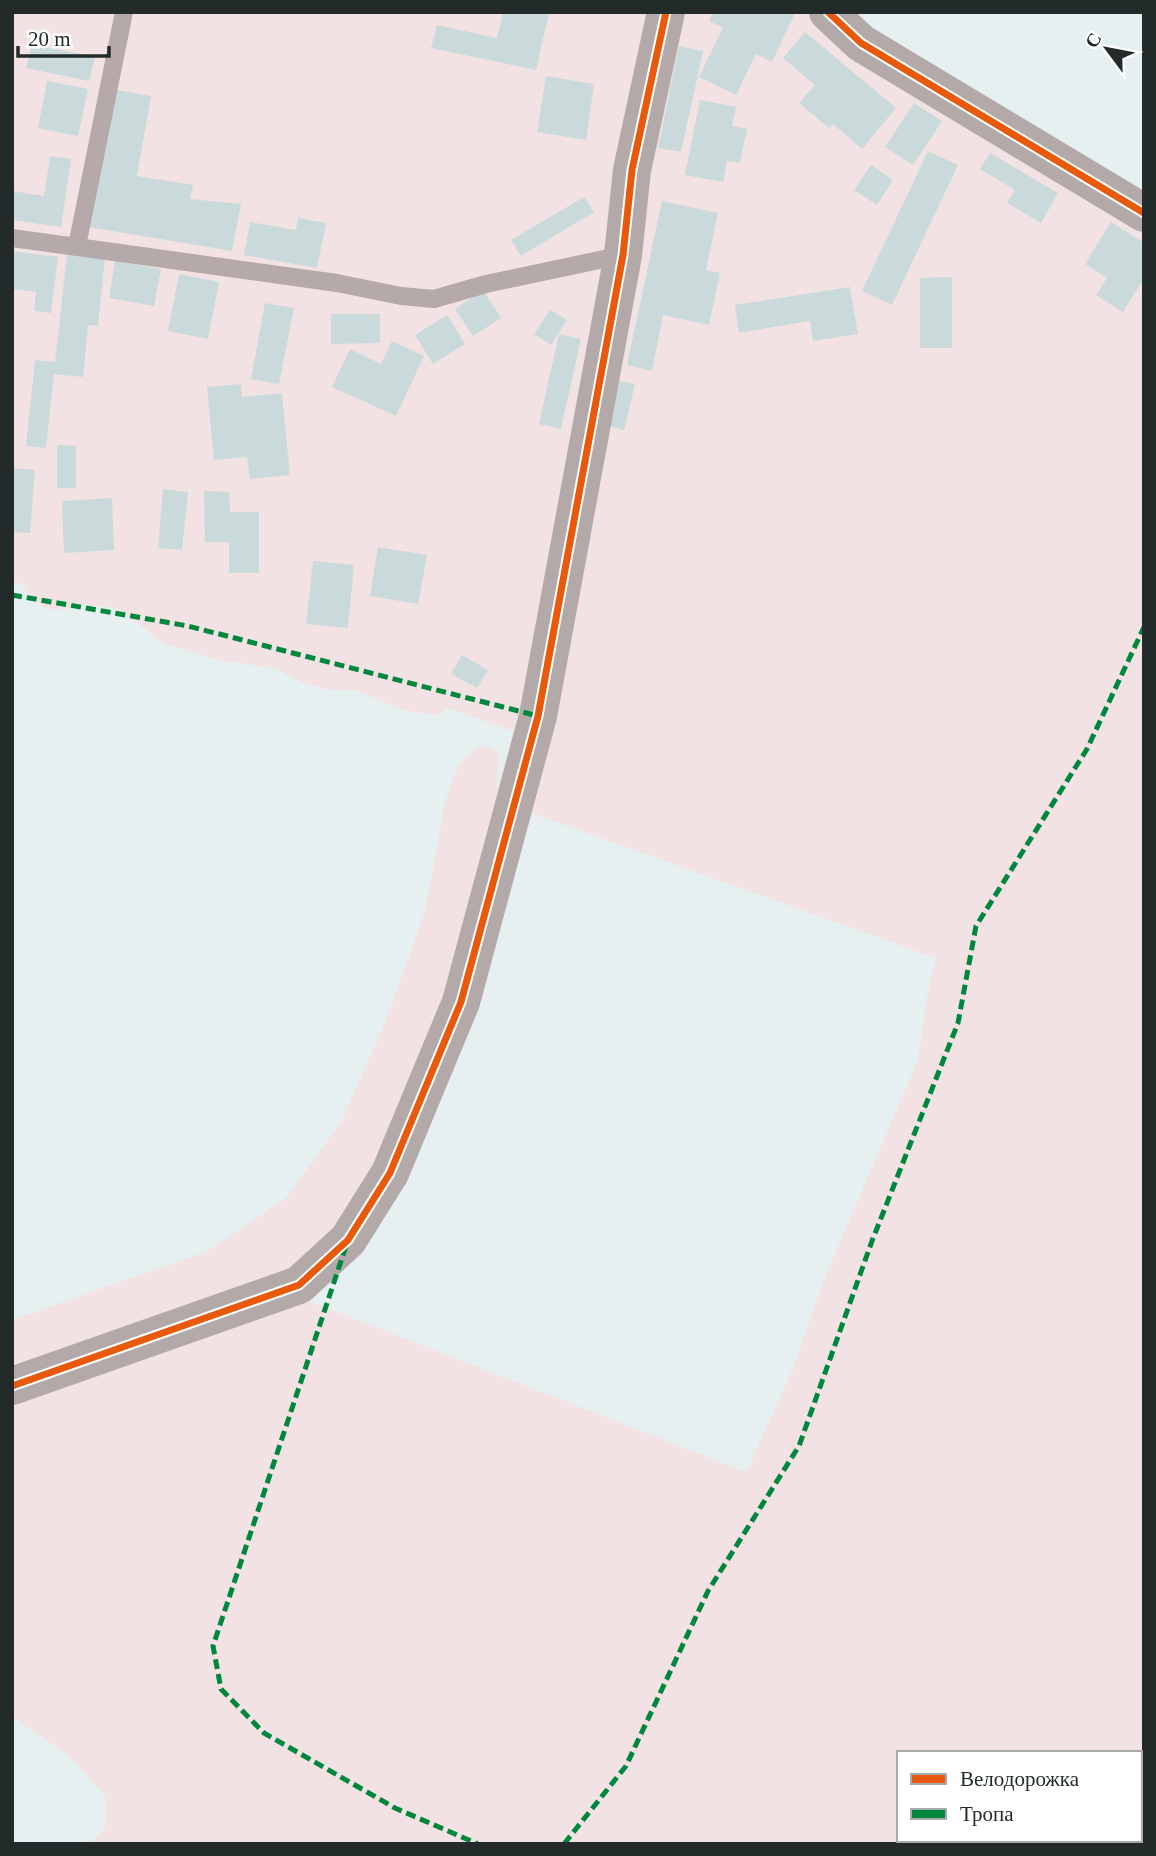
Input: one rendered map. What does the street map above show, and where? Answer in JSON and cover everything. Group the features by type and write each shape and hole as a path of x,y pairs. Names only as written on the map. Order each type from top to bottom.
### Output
{"street":[{"path":"12,1385 299,1285 348,1240 390,1173 461,1002 538,716 623,255 632,170 666,12"},
{"path":"828,12 861,43 1144,213"}],"lane":[{"path":"77,246 124,12"},
{"path":"12,238 434,299 486,284 623,255"}],"shaded area":[{"path":"12,12 856,12 848,47 1144,213 1144,1844 89,1844 105,1828 105,1795 66,1753 12,1717 12,1320 208,1251 286,1198 341,1122 385,1023 425,911 445,802 458,765 477,747 490,747 499,753 496,794 513,731 447,708 440,715 405,711 355,690 329,690 303,683 274,668 222,661 165,644 119,609 83,604 66,609 46,609 28,595 23,584 12,582","holes":["495,800 936,958 926,1001 918,1060 824,1279 794,1366 746,1472 266,1284 376,1219 476,960"]}],"building":[{"path":"503,12 549,12 536,70 431,48 437,25 497,38"},
{"path":"713,12 795,13 772,62 756,54 736,95 699,77 723,28 709,21"},
{"path":"805,32 896,108 862,149 833,124 829,128 799,103 815,85 783,58"},
{"path":"32,44 95,57 89,81 26,68"},
{"path":"679,46 703,51 681,152 658,148"},
{"path":"546,76 594,84 586,140 537,132"},
{"path":"47,81 88,89 78,136 38,128"},
{"path":"112,89 151,96 137,176 193,185 190,199 241,204 232,251 88,227"},
{"path":"700,100 736,107 732,126 747,129 740,163 727,161 723,182 685,175"},
{"path":"914,103 942,121 913,165 885,147"},
{"path":"928,151 958,165 892,305 862,291"},
{"path":"990,153 1058,193 1041,223 1007,203 1015,190 980,169"},
{"path":"50,156 71,159 61,227 12,220 12,191 44,196"},
{"path":"871,165 893,180 877,205 854,190"},
{"path":"584,197 594,212 521,256 511,240"},
{"path":"662,201 718,213 706,270 720,273 709,325 663,315 652,371 627,365"},
{"path":"298,218 326,223 317,268 244,255 250,222 296,230"},
{"path":"1111,222 1144,243 1144,278 1123,312 1096,295 1107,278 1085,264"},
{"path":"12,251 58,257 51,313 34,311 36,292 12,289"},
{"path":"67,254 105,258 98,326 88,325 83,377 54,374 46,448 26,446 35,360 55,362"},
{"path":"115,261 161,269 154,306 109,298"},
{"path":"179,274 219,282 208,339 168,331"},
{"path":"952,277 952,348 920,348 920,278"},
{"path":"850,287 858,334 813,341 810,321 739,333 735,305"},
{"path":"483,290 501,318 473,336 455,309"},
{"path":"265,303 294,308 279,384 251,379"},
{"path":"550,310 567,320 551,345 534,334"},
{"path":"331,314 380,314 380,343 331,344"},
{"path":"447,315 465,344 433,364 415,335"},
{"path":"559,334 581,339 561,429 539,424"},
{"path":"392,341 424,356 396,416 332,387 350,349 381,364"},
{"path":"615,380 635,384 624,430 604,425"},
{"path":"241,384 242,397 282,393 290,475 250,479 247,457 214,460 207,387"},
{"path":"57,445 76,446 76,488 57,488"},
{"path":"12,468 35,470 30,533 12,532"},
{"path":"163,489 188,492 182,550 158,548"},
{"path":"204,491 229,492 230,512 259,512 259,573 229,573 229,542 205,542"},
{"path":"112,498 114,550 64,553 62,501"},
{"path":"378,547 427,555 418,604 370,596"},
{"path":"313,561 354,565 348,628 306,624"},
{"path":"462,655 488,670 477,688 451,674"}],"marked path":[{"path":"12,595 188,626 538,716"},
{"path":"564,1844 626,1766 708,1591 799,1446 872,1241 958,1023 976,926 1087,749 1144,627"},
{"path":"346,1246 213,1646 221,1689 264,1733 395,1808 478,1844"}],"cycle path":[{"path":"12,1386 299,1285 348,1240 390,1173 461,1002 538,716 623,255 632,170 666,12"},
{"path":"828,12 861,43 1144,213"}]}
